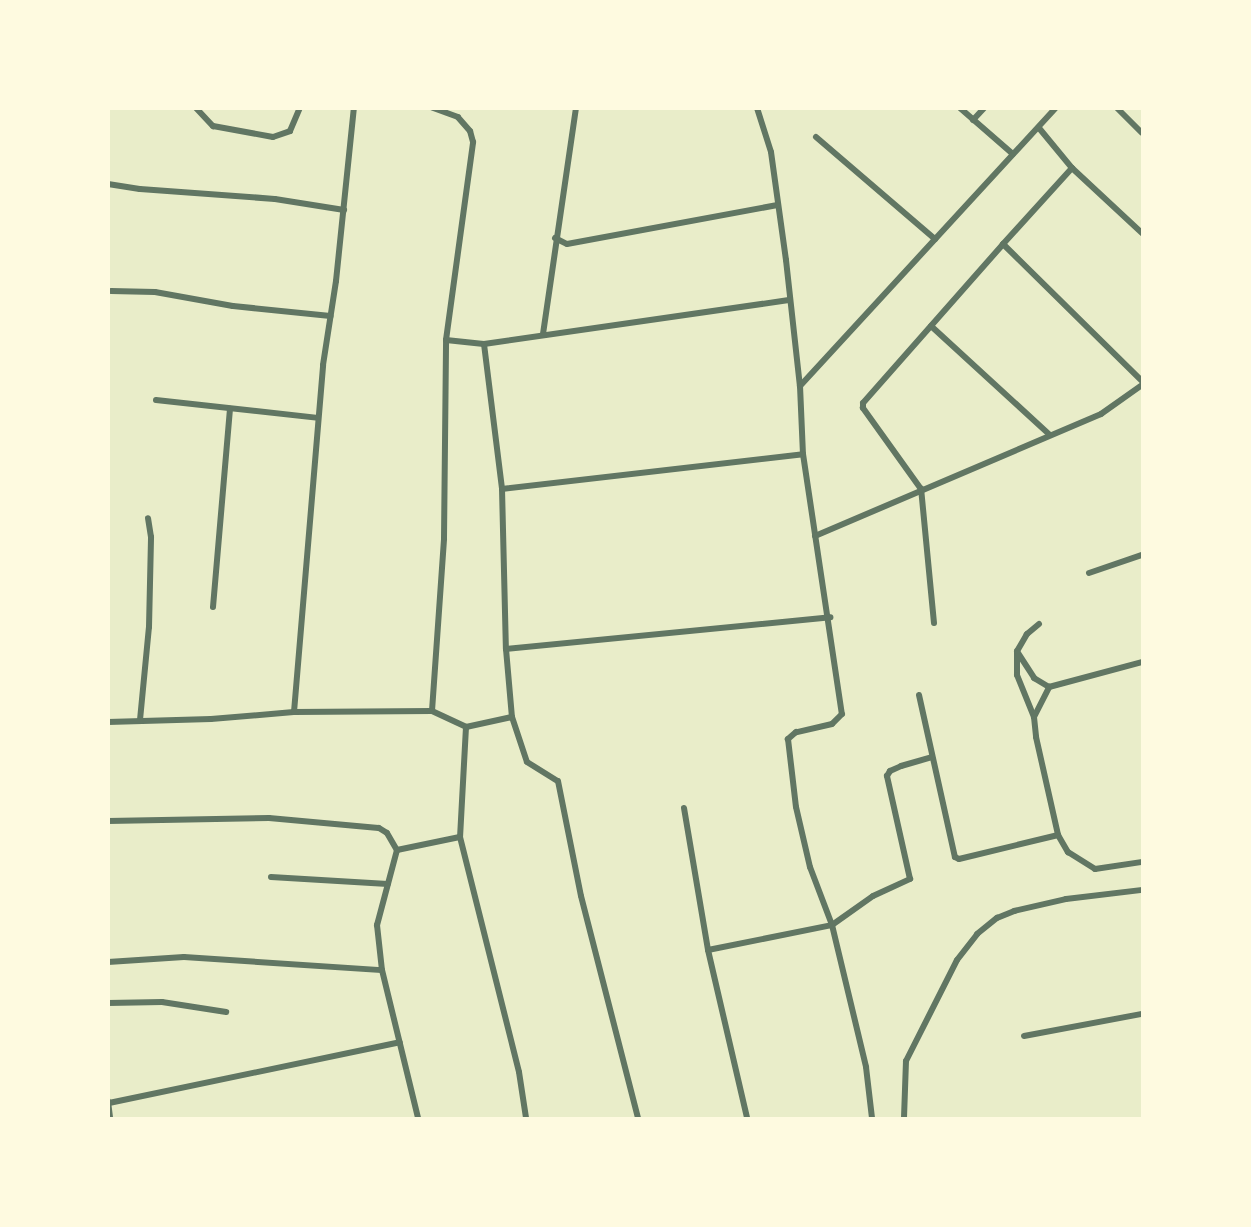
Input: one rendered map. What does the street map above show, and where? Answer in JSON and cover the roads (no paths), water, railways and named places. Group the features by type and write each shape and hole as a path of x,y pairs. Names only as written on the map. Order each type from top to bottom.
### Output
{"street":[{"path":"196,108 213,126 273,137 290,131 297,123 300,108"},
{"path":"294,712 318,418 354,108"},
{"path":"432,711 444,538 446,340 473,142 470,131 458,117 433,108"},
{"path":"543,334 576,108"},
{"path":"757,108 771,152 800,386 803,454 830,617 842,714 832,724 796,732 788,739 796,807 810,867 832,926 866,1067 872,1118"},
{"path":"960,108 1013,154"},
{"path":"973,120 984,108"},
{"path":"800,386 1056,108"},
{"path":"1116,108 1143,134"},
{"path":"1039,128 1072,168 1143,233"},
{"path":"816,137 935,239"},
{"path":"934,623 921,489 863,408 863,403 1072,168"},
{"path":"108,184 140,189 275,199 344,210"},
{"path":"555,238 567,244 777,205"},
{"path":"815,536 1101,414 1143,383 1003,244"},
{"path":"111,291 155,292 233,306 330,316"},
{"path":"446,340 484,344 789,300"},
{"path":"931,326 1049,434"},
{"path":"484,344 502,489 506,649 512,717 527,762 558,781 581,896 638,1118"},
{"path":"156,401 318,418"},
{"path":"213,607 230,409"},
{"path":"502,489 803,454"},
{"path":"140,720 149,627 151,537 148,518"},
{"path":"1089,573 1143,555"},
{"path":"506,649 830,617"},
{"path":"1039,624 1027,634 1017,651 1017,675 1034,717 1058,835 1068,852 1095,869 1143,862"},
{"path":"1017,651 1040,685 1049,687 1143,662"},
{"path":"1034,717 1049,687"},
{"path":"919,695 955,857 959,859 1058,835"},
{"path":"108,722 211,719 294,712 432,711 466,727 512,717"},
{"path":"466,727 460,837 519,1072 526,1118"},
{"path":"708,950 832,926 873,896 910,879 887,776 901,765 932,757"},
{"path":"684,808 708,950 747,1118"},
{"path":"108,821 269,818 383,830 397,850 377,925 382,970 418,1118"},
{"path":"397,850 460,837"},
{"path":"271,877 388,884"},
{"path":"904,1118 906,1061 957,960 977,934 997,918 1014,911 1066,899 1143,890"},
{"path":"108,961 184,957 382,970"},
{"path":"108,1003 162,1002 226,1012"},
{"path":"1024,1036 1143,1014"},
{"path":"110,1118 109,1102 400,1042"}]}
